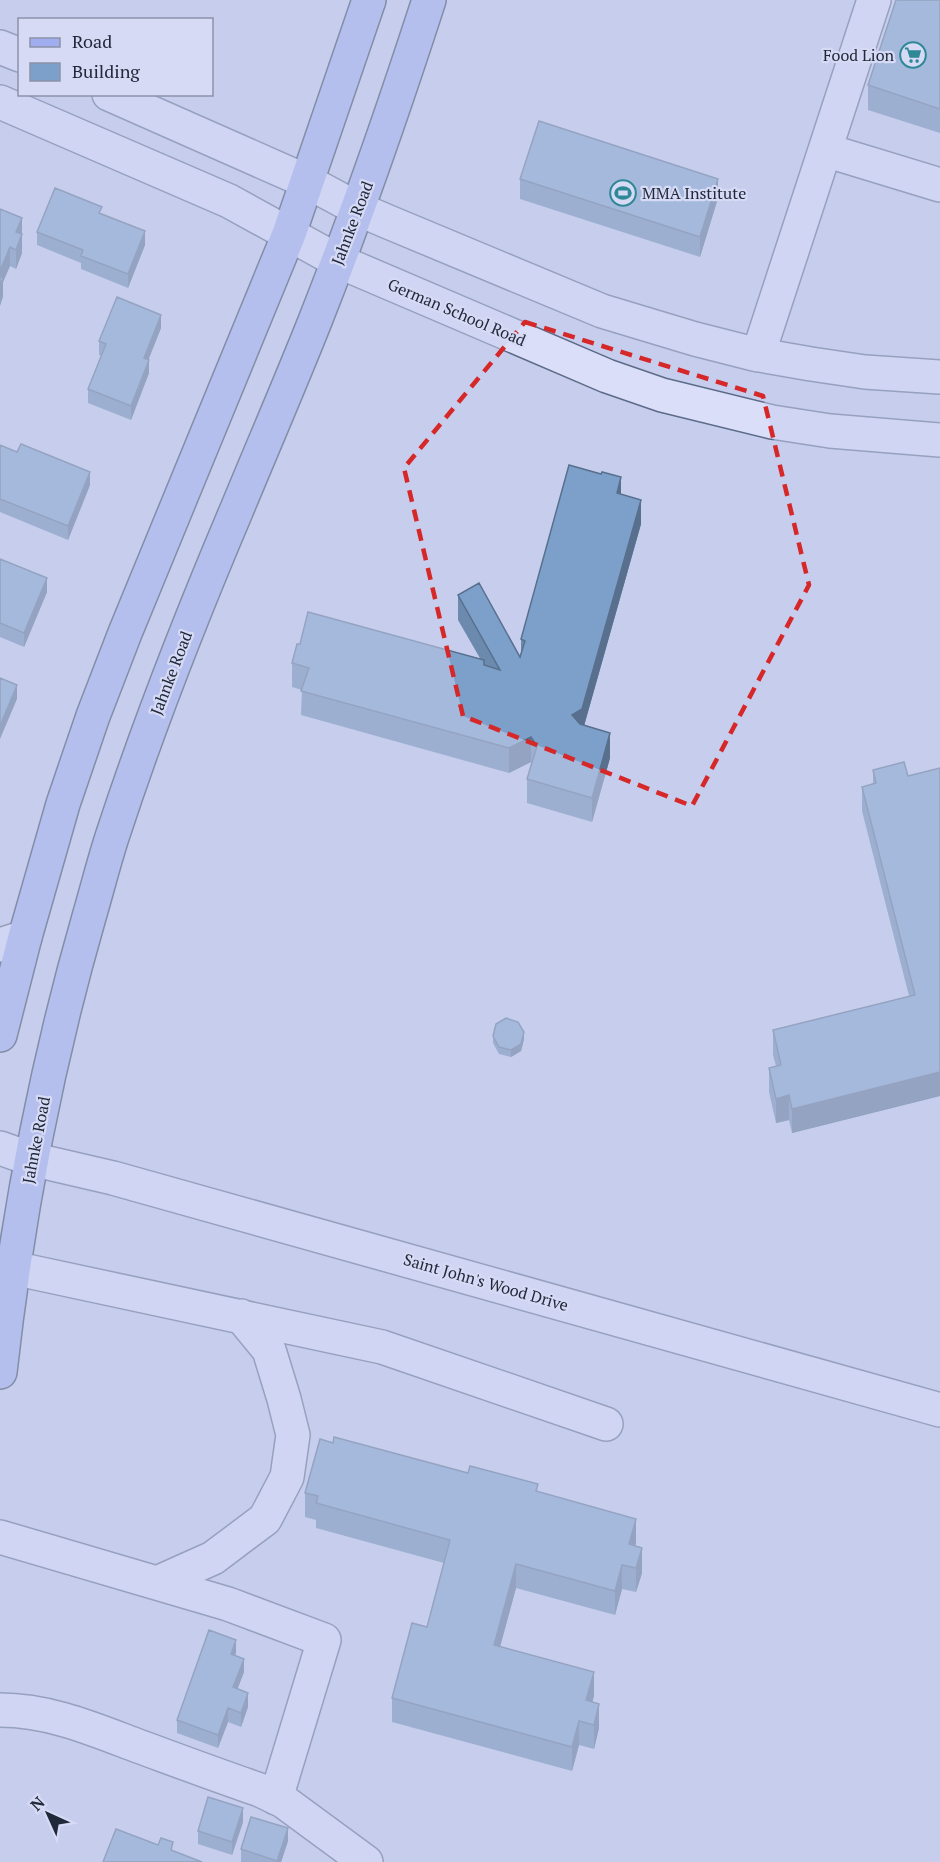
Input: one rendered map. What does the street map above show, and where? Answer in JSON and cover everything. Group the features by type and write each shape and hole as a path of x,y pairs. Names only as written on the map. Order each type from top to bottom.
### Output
{"main road":[{"path":"0,1035 12,941 124,633 289,234 369,0"},
{"name":"Jahnke Road","path":"0,1372 13,1268 31,1159 52,1056 112,837 143,745 206,584 338,261 429,0"}],"street":[{"path":"758,355 874,0"},
{"path":"0,47 18,55"},
{"path":"114,96 308,182 358,208 602,311 694,339 758,355 866,372 940,377"},
{"name":"German School Road","path":"0,102 229,201 338,261 607,376 662,395 772,422 830,431 940,440"},
{"path":"825,150 940,185"},
{"name":"Saint John's Wood Drive","path":"0,1148 31,1159 124,1181 940,1410"},
{"path":"13,1268 381,1347 606,1424"},
{"path":"158,1583 213,1558 265,1519 287,1477 293,1435 284,1399 269,1350 241,1316"},
{"path":"0,1537 228,1604 324,1640 276,1798"},
{"path":"0,1710 17,1710 59,1717 95,1728 276,1798 366,1862"}],"highlighted area":[{"path":"525,322 763,396 809,585 692,806 463,716 404,468"}],"building":[{"name":"Food Lion","path":"896,0 940,0 940,109 868,85"},
{"path":"539,121 718,179 700,237 520,179"},
{"path":"55,188 102,207 99,213 145,231 128,274 81,256 83,250 37,232"},
{"path":"0,209 22,218 16,232 22,234 16,250 10,247 0,271"},
{"path":"117,297 161,315 144,358 149,360 131,406 88,389 106,344 99,341"},
{"path":"21,444 90,472 68,526 0,499 0,445 17,452"},
{"path":"569,465 621,477 617,493 641,500 582,709 572,715 580,724 610,733 592,798 527,779 537,746 531,737 509,748 301,691 309,668 292,663 297,644 300,644 308,612 484,660 484,665 500,670 458,595 479,583 520,657 525,641 521,639"},
{"path":"0,559 47,578 24,633 0,623"},
{"path":"0,678 17,685 0,726"},
{"path":"904,762 908,776 940,768 940,1072 792,1109 789,1095 776,1099 769,1068 781,1065 773,1030 915,995 862,787 876,783 873,770"},
{"path":"506,1018 518,1022 524,1032 521,1044 511,1050 499,1047 493,1036 496,1024"},
{"path":"334,1437 468,1473 470,1466 538,1484 536,1491 636,1519 629,1544 642,1548 636,1568 622,1565 615,1591 516,1564 494,1645 594,1672 586,1700 599,1704 594,1725 579,1721 572,1747 392,1698 412,1623 427,1627 450,1540 316,1503 318,1496 305,1493 320,1439 333,1443"},
{"path":"209,1630 236,1640 231,1654 244,1659 233,1687 248,1693 241,1713 228,1708 218,1735 177,1720"},
{"path":"208,1797 243,1808 232,1842 198,1831"},
{"path":"251,1817 288,1828 277,1861 241,1849"},
{"path":"116,1829 158,1845 161,1838 173,1842 171,1850 202,1862 103,1862"}],"place":[{"name":"Food Lion","path":"913,55"},
{"name":"MMA Institute","path":"623,193"}]}
